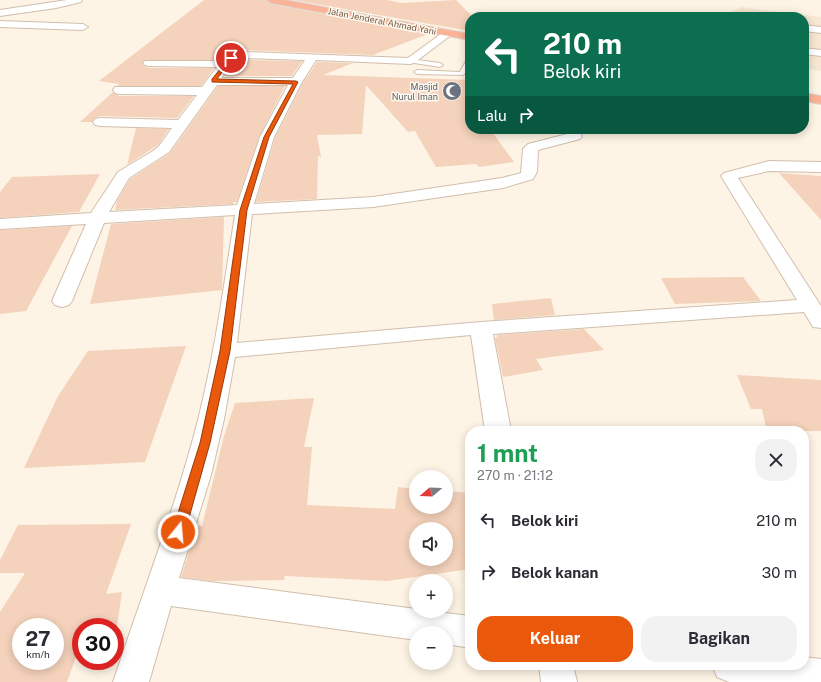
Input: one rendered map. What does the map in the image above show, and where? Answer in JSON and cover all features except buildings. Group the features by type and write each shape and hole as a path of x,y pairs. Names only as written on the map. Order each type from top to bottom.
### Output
{"highway":[{"name":"Jalan Jenderal Ahmad Yani","path":"271,0 465,36"},
{"path":"809,98 821,100"}],"street":[{"path":"0,13 56,5 78,0"},
{"path":"0,24 83,27"},
{"path":"809,29 821,30"},
{"path":"62,301 97,218 123,174 160,153 183,124 229,59 241,56 313,58 414,66 448,33"},
{"path":"809,52 821,53"},
{"path":"131,682 197,475 211,419 225,351 244,210 267,137 296,82 313,58"},
{"path":"149,63 225,64"},
{"path":"213,80 296,82"},
{"path":"118,90 206,91"},
{"path":"100,122 183,124"},
{"path":"0,224 394,200 516,180 528,176 530,149 575,136"},
{"path":"821,168 769,166 729,176 821,322"},
{"path":"225,351 481,328 809,305"},
{"path":"481,328 497,426"},
{"path":"160,590 465,631"},
{"path":"557,670 559,682"},
{"path":"771,670 821,676"}],"lane":[{"path":"414,66 464,68 463,73 456,74 414,66"}],"shaded area":[{"path":"741,7 781,12 731,12"},
{"path":"809,16 821,17 821,71 809,69"}],"place":[{"name":"Masjid Nurul Iman","path":"452,91"}],"route":[{"path":"178,532 197,475 211,419 225,351 244,210 267,137 296,82 213,80 231,58"}]}
